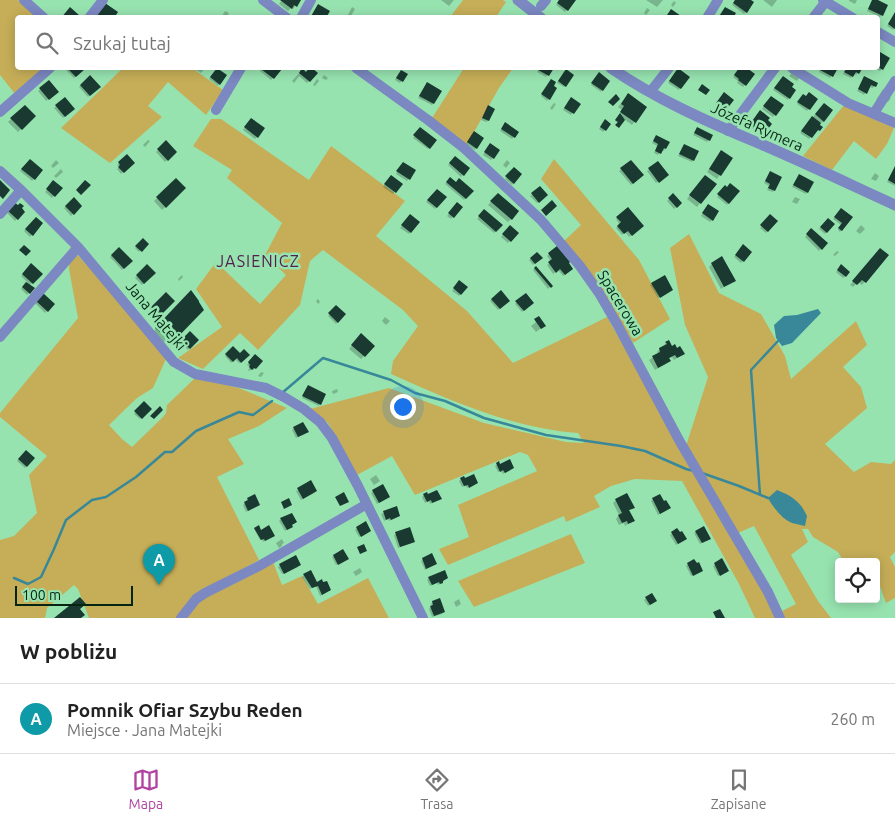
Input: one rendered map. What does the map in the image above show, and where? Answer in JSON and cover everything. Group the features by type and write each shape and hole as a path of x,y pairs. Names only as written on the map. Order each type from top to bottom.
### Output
{"street":[{"path":"24,0 41,15"},
{"path":"91,15 103,0"},
{"path":"263,0 275,14"},
{"path":"303,15 311,0"},
{"path":"518,0 543,8"},
{"path":"709,15 718,0"},
{"path":"815,15 825,1 848,15"},
{"path":"880,33 895,42"},
{"path":"0,112 48,70"},
{"path":"216,110 240,70"},
{"name":"Spacerowa","path":"359,70 464,148 541,220 580,266 618,324 679,440 768,592 780,618"},
{"name":"Józefa Rymera","path":"615,70 672,104 895,205"},
{"path":"650,92 667,70"},
{"path":"728,131 774,70"},
{"path":"795,70 848,103 895,123"},
{"path":"874,113 895,81"},
{"name":"Jana Matejki","path":"0,171 78,247 174,362 195,374 266,388 284,397 320,422 332,438 358,486 423,618"},
{"path":"0,214 21,190"},
{"path":"0,337 78,247"},
{"path":"182,618 196,599 205,593 259,566 366,504"}],"shaded area":[{"path":"0,0 18,0 36,15 15,15 15,70 42,70 15,94 0,75"},
{"path":"463,0 503,0 506,2 497,15 452,15"},
{"path":"121,70 195,70 223,90 206,115 168,82 148,106 162,117 110,163 61,128"},
{"path":"463,70 512,70 499,88 466,146 432,118"},
{"path":"844,105 894,128 887,144 876,159 854,141 832,170 803,156"},
{"path":"211,119 221,119 309,180 331,146 405,201 376,236 467,311 513,363 607,317 777,618 755,618 739,584 682,481 635,479 611,486 594,496 600,507 566,522 564,516 448,565 439,549 469,537 458,505 537,471 528,455 520,452 415,495 392,456 357,475 328,423 310,409 389,388 484,423 566,442 584,443 578,433 529,425 482,412 391,374 393,361 418,326 403,310 323,250 310,261 300,305 258,350 240,333 203,369 178,358 222,327 196,289 216,262 260,304 286,275 265,255 282,223 227,178 232,170 193,146"},
{"path":"554,159 639,260 670,319 633,343 605,295 563,242 581,225 541,179"},
{"path":"689,234 719,293 761,314 785,356 791,379 856,321 867,345 843,367 861,387 867,408 825,444 854,472 871,462 891,464 895,460 895,552 890,557 895,567 895,598 886,603 880,586 880,558 842,558 838,552 813,537 808,529 802,529 808,542 791,555 818,601 831,618 785,618 782,611 796,604 754,526 738,533 686,446 708,377 685,325 670,248"},
{"path":"70,247 99,278 166,359 153,388 137,398 109,425 132,447 162,418 166,413 167,405 195,378 239,388 287,408 259,426 228,439 244,464 217,477 259,560 225,579 228,587 273,562 282,585 302,576 318,604 368,578 389,618 89,618 78,589 74,585 47,608 45,618 0,618 0,540 14,536 37,513 29,475 47,456 0,417 0,413 78,318 69,269"},
{"path":"571,534 585,563 474,607 458,581"}],"water":[{"path":"818,309 821,313 792,343 782,346 776,338 774,325 784,316 797,315"},
{"path":"777,490 791,497 801,506 807,516 805,526 788,521 775,509 768,498"}],"building":[{"path":"280,0 301,0 297,7 294,5 292,9"},
{"path":"559,0 576,0 568,11 557,3"},
{"path":"735,0 751,0 754,2 747,13 733,3"},
{"path":"872,0 878,0 888,5 883,16 868,9"},
{"path":"105,3 118,12 116,15 97,15"},
{"path":"318,4 330,11 328,15 312,15"},
{"path":"70,7 79,15 63,15"},
{"path":"725,7 736,13 735,15 720,15"},
{"path":"671,9 680,15 667,15"},
{"path":"895,12 895,29 888,24"},
{"path":"880,52 890,58 883,70 880,68"},
{"path":"69,70 84,70 76,77"},
{"path":"215,70 220,70 227,75 220,85 210,77"},
{"path":"262,70 281,70 274,79"},
{"path":"301,70 306,72 308,70 314,70 318,73 310,82 299,73"},
{"path":"401,70 408,74 403,82 396,78"},
{"path":"538,70 553,70 549,76"},
{"path":"565,70 574,75 566,87 558,81"},
{"path":"677,70 681,70 690,77 681,89 669,81"},
{"path":"738,70 750,70 755,74 746,86 734,75"},
{"path":"820,70 837,70 833,77"},
{"path":"846,70 861,70 859,74 856,72 853,77 844,72"},
{"path":"599,72 610,81 603,91 591,83"},
{"path":"90,75 101,87 90,96 80,85"},
{"path":"783,76 794,84 792,87 796,90 790,99 774,88"},
{"path":"864,76 878,83 876,87 871,85 867,94 858,89"},
{"path":"551,79 556,82 554,86 557,88 550,100 541,94"},
{"path":"49,80 59,92 49,100 39,88"},
{"path":"427,82 442,91 434,104 419,96"},
{"path":"702,84 710,90 706,95 698,90"},
{"path":"724,92 734,100 726,110 716,103"},
{"path":"809,92 818,99 810,110 797,102 803,94 806,96"},
{"path":"628,93 647,107 636,123 620,112 624,106 621,104"},
{"path":"616,94 620,99 613,106 608,102"},
{"path":"771,96 784,105 776,116 763,106"},
{"path":"65,97 75,109 65,117 55,105"},
{"path":"571,97 581,104 574,114 564,108"},
{"path":"824,103 833,110 824,122 815,114"},
{"path":"25,105 36,116 22,130 10,118"},
{"path":"488,105 495,109 489,121 482,118"},
{"path":"760,110 770,118 768,120 772,124 764,134 750,124"},
{"path":"620,113 625,120 619,128 615,125 618,122 615,120"},
{"path":"812,116 823,127 812,138 801,131"},
{"path":"251,118 265,128 258,138 244,127"},
{"path":"605,119 611,124 606,131 600,127"},
{"path":"505,122 519,132 515,138 501,129"},
{"path":"420,127 437,140 430,149 413,135"},
{"path":"697,127 713,135 710,141 694,133"},
{"path":"474,131 484,138 477,149 467,142"},
{"path":"656,135 670,142 661,154 655,151 658,144 653,141"},
{"path":"166,140 177,152 168,161 157,149"},
{"path":"490,143 500,150 494,159 484,152"},
{"path":"684,144 699,151 694,161 679,154"},
{"path":"721,150 733,158 721,176 709,169"},
{"path":"127,154 135,163 124,173 118,167 120,165 118,162"},
{"path":"455,156 470,168 464,176 449,163"},
{"path":"30,159 43,170 35,180 21,169"},
{"path":"631,160 644,175 633,184 620,168"},
{"path":"658,161 669,175 659,183 648,168"},
{"path":"403,162 416,170 410,180 396,171"},
{"path":"895,166 895,184 888,180"},
{"path":"514,167 522,174 514,184 505,176"},
{"path":"770,171 782,177 775,191 768,188 770,184 765,181"},
{"path":"799,174 814,182 808,193 793,185"},
{"path":"391,175 403,184 396,193 384,184"},
{"path":"705,175 717,184 701,204 689,195"},
{"path":"450,177 456,182 459,178 474,191 466,199 446,182"},
{"path":"176,178 186,188 166,208 156,197"},
{"path":"0,180 10,190 3,199 0,196"},
{"path":"53,180 63,188 55,197 46,189"},
{"path":"85,180 91,185 81,195 76,190"},
{"path":"730,183 740,191 729,204 717,194 725,185 727,187"},
{"path":"540,186 548,195 539,203 531,193"},
{"path":"437,189 447,197 437,208 427,200"},
{"path":"498,193 519,211 512,220 490,201"},
{"path":"673,193 682,203 677,208 668,198"},
{"path":"74,197 82,206 74,215 65,206"},
{"path":"552,200 557,206 546,216 541,210"},
{"path":"457,202 463,207 454,218 448,213"},
{"path":"15,203 18,205 20,203 24,206 22,208 25,212 18,220 8,211"},
{"path":"708,204 719,211 713,221 702,213"},
{"path":"628,207 644,226 632,236 628,231 624,234 617,226 621,222 616,217"},
{"path":"841,208 853,217 842,231 838,228 842,223 834,217"},
{"path":"484,209 503,225 496,232 478,216"},
{"path":"410,214 420,222 411,233 401,225"},
{"path":"770,214 778,221 768,232 760,225"},
{"path":"36,217 43,223 33,236 25,229"},
{"path":"828,218 835,224 827,233 820,227"},
{"path":"510,225 519,233 511,242 502,234"},
{"path":"811,228 828,243 822,250 806,234"},
{"path":"143,238 149,244 142,252 135,246"},
{"path":"743,244 752,252 744,262 735,255"},
{"path":"24,245 31,251 26,256 19,250"},
{"path":"557,246 570,262 573,269 565,275 560,269 556,273 548,262 552,259 548,253"},
{"path":"119,247 133,261 124,269 111,255"},
{"path":"880,248 889,255 866,283 862,280 857,285 852,281"},
{"path":"537,252 543,258 535,264 530,258"},
{"path":"722,256 736,281 724,287 711,263"},
{"path":"31,263 43,274 33,284 22,274"},
{"path":"147,264 156,273 144,284 136,275"},
{"path":"841,264 850,272 846,277 837,270"},
{"path":"536,266 553,286 551,288 534,268"},
{"path":"665,275 673,290 660,298 651,283"},
{"path":"459,280 468,287 461,295 453,288"},
{"path":"26,282 35,288 30,294 22,287"},
{"path":"191,290 204,310 173,342 155,328"},
{"path":"501,290 510,301 500,309 491,299"},
{"path":"166,292 175,301 160,316 151,307"},
{"path":"43,293 55,304 48,312 36,301"},
{"path":"526,293 534,303 524,311 515,301"},
{"path":"336,305 346,314 338,323 328,313"},
{"path":"539,316 546,326 541,329 534,319"},
{"path":"190,331 199,340 190,349 181,340"},
{"path":"361,333 375,346 365,357 351,345"},
{"path":"669,340 672,346 675,344 677,348 680,346 685,354 677,358 675,355 669,358 671,361 658,368 652,356 660,352 659,348 667,344 665,342"},
{"path":"233,346 240,353 244,349 250,355 241,363 237,358 233,362 225,354"},
{"path":"255,354 263,361 256,369 252,370 248,362"},
{"path":"308,385 326,394 321,405 302,396"},
{"path":"144,401 152,409 142,419 134,411"},
{"path":"160,406 163,410 154,419 150,416"},
{"path":"303,422 309,432 298,437 293,427"},
{"path":"26,450 35,458 27,467 18,459"},
{"path":"510,459 514,468 505,473 503,470 500,472 496,463 499,461 500,464"},
{"path":"474,474 478,483 469,488 468,485 464,486 460,478"},
{"path":"311,480 317,491 303,499 297,488"},
{"path":"383,484 390,497 379,503 372,490"},
{"path":"437,490 442,499 432,503 431,500 427,502 423,494"},
{"path":"344,492 349,502 340,506 335,497"},
{"path":"627,493 635,508 629,510 635,521 628,524 627,521 622,523 618,515 622,513 615,499"},
{"path":"255,494 260,505 248,511 244,502"},
{"path":"660,494 671,508 660,514 652,498"},
{"path":"289,498 292,505 284,509 281,502"},
{"path":"397,506 400,516 386,520 383,511"},
{"path":"292,513 297,522 287,530 280,518"},
{"path":"366,521 371,531 361,537 356,527"},
{"path":"259,525 261,530 269,525 275,536 265,541 264,539 261,540 254,528"},
{"path":"704,526 711,539 702,543 695,531"},
{"path":"410,527 415,542 400,547 395,532"},
{"path":"677,528 680,532 682,531 687,539 678,544 671,532"},
{"path":"364,544 367,551 360,554 357,547"},
{"path":"343,549 349,559 338,565 333,555"},
{"path":"432,553 437,564 426,569 422,558"},
{"path":"296,555 301,565 284,574 279,564"},
{"path":"722,558 729,571 720,576 714,563"},
{"path":"694,559 697,563 699,562 703,571 693,576 687,563"},
{"path":"311,570 317,582 322,579 323,582 327,581 331,590 322,595 318,586 312,588 303,574"},
{"path":"445,570 448,578 443,583 440,584 439,582 432,585 428,577"},
{"path":"652,593 657,601 650,605 645,597"},
{"path":"80,597 86,604 80,609 85,615 81,618 54,618"},
{"path":"440,598 445,612 434,616 430,606 433,605 432,601"},
{"path":"720,609 725,618 716,618 713,612"}],"waterway":[{"path":"760,495 751,370 778,341"},
{"path":"282,393 323,358 391,380 415,393 445,401 484,418 546,435 645,451 694,471"},
{"path":"14,578 28,584 41,577 66,520 92,500 106,497 136,477 165,452 172,452 196,431 239,412 253,415 272,401"},
{"path":"702,473 768,498"}],"place":[{"name":"Pomnik Ofiar Szybu Reden","path":"159,585"}],"district":[{"name":"JASIENICZ","path":"258,261"}]}
